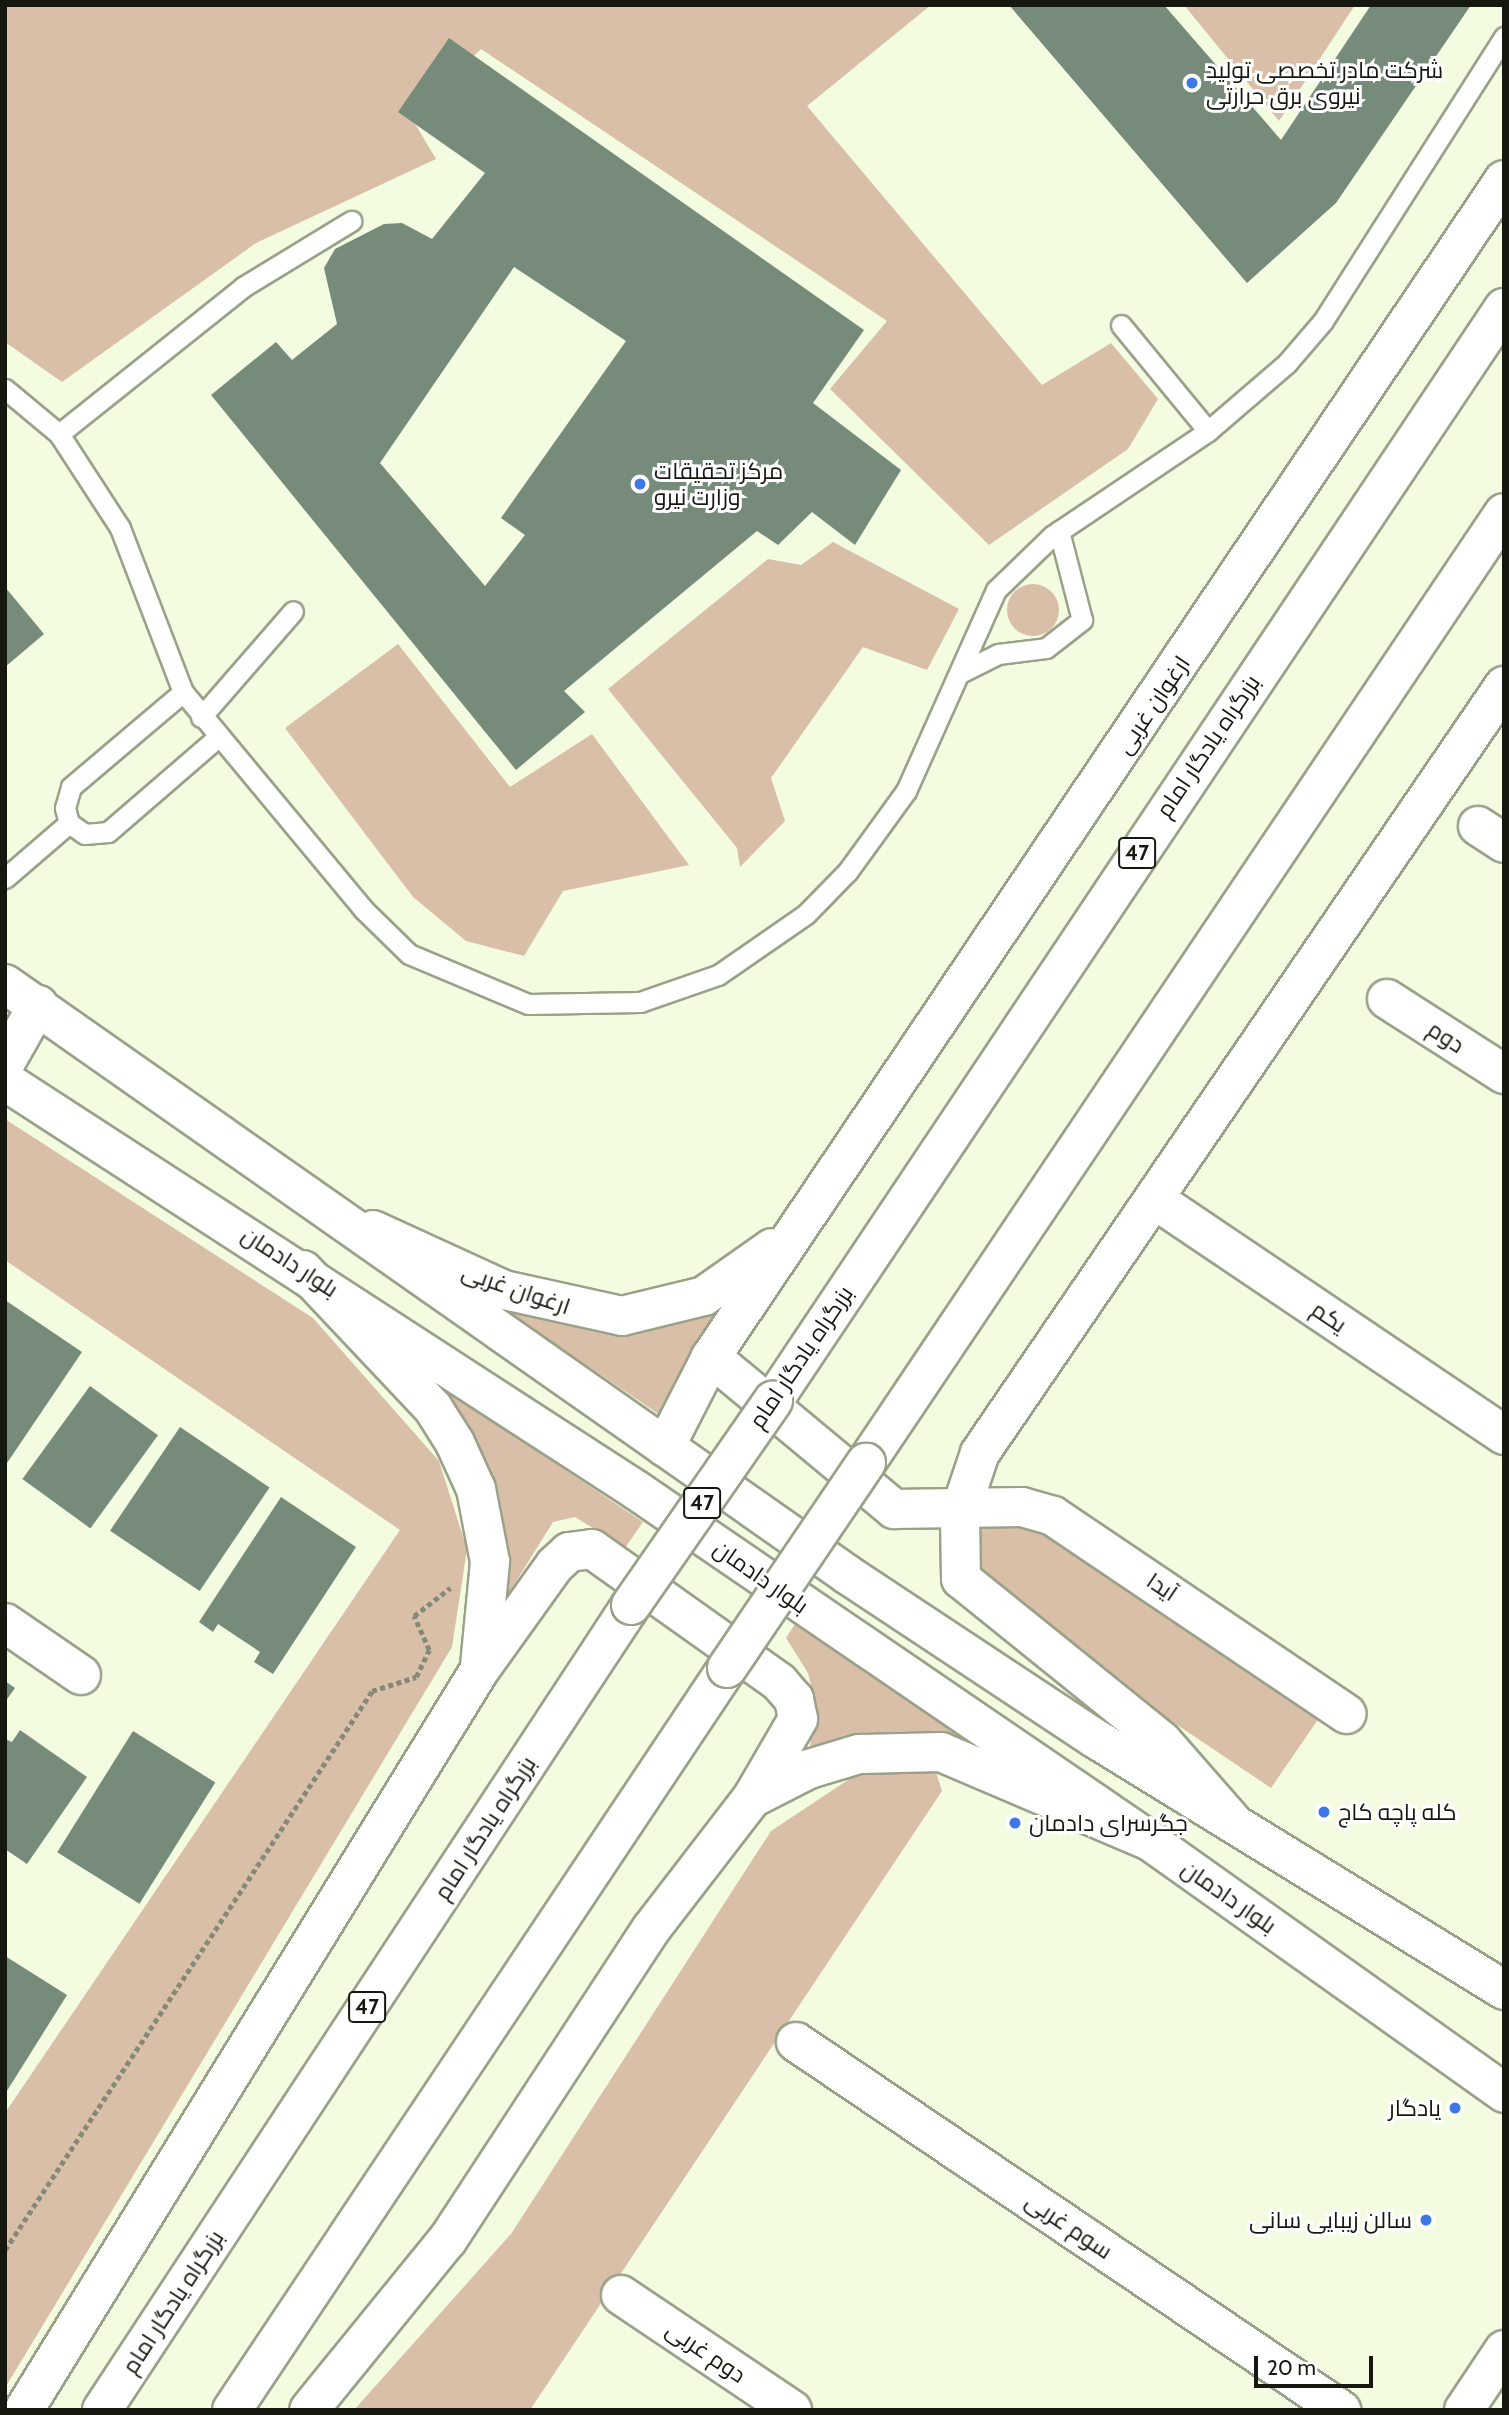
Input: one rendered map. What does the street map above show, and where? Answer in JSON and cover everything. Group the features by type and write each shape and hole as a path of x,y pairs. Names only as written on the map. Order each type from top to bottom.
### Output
{"main road":[{"name":"ارغوان غربی","path":"665,1447 711,1357 1504,180"},
{"name":"بزرگراه یادگار امام","path":"102,2410 631,1605 773,1401 1504,307"},
{"path":"232,2410 727,1668 1504,513"},
{"path":"1232,1821 1162,1741 961,1579 960,1511 980,1453 1504,686"},
{"path":"5,985 38,1005 345,1218 665,1447 1085,1732 1504,1990"},
{"name":"دوم","path":"1387,999 1504,1074"},
{"path":"5,1063 38,1005"},
{"name":"بلوار دادمان","path":"5,1081 303,1269 1150,1841 1504,2093"},
{"name":"یکم","path":"1154,1199 1504,1434"},
{"name":"ارغوان غربی","path":"345,1218 504,1290 622,1315 704,1296 798,1228"},
{"path":"303,1269 433,1408 455,1443 483,1516 490,1581 479,1671"},
{"name":"آیدا","path":"711,1357 894,1509 960,1511 1021,1507 1053,1516 1347,1714"},
{"path":"24,2410 479,1671 555,1565 569,1552 592,1549 779,1682 794,1699 798,1719 752,1798 651,1929 448,2239 309,2410"},
{"path":"5,1623 81,1675"},
{"path":"752,1798 808,1769 859,1754 941,1752 1150,1841"},
{"name":"سوم غربی","path":"796,2042 1341,2410"},
{"name":"دوم غربی","path":"621,2295 792,2410"},
{"path":"1464,2410 1504,2350"}],"lane":[{"path":"5,389 59,434 120,528 183,692 217,738 310,851 409,954 528,1004 592,1008 640,1002 718,975 806,914 880,833 960,673 996,590 1059,531 1208,431 1262,389 1323,321 1504,37"},
{"path":"59,434 243,287 351,221"},
{"path":"1121,325 1208,431"},
{"path":"960,673 998,654 1045,648 1082,620 1059,531"},
{"path":"201,717 293,611"},
{"path":"183,692 71,787 65,808 69,822 85,835 108,832 217,738"},
{"path":"5,878 69,822"}],"path":[{"path":"5,2250 372,1691 416,1677 429,1650 414,1616 443,1590 490,1581"}],"shaded area":[{"path":"5,5 931,5 807,106 1042,385 1111,343 1158,399 1128,449 989,545 830,389 887,321 481,49 411,117 436,159 256,243 62,382 5,342"},
{"path":"1184,5 1355,5 1279,121"},
{"path":"833,542 959,609 927,670 863,647 771,778 785,821 740,867 737,848 608,689 768,559 801,565"},
{"path":"1033,584 1052,591 1059,610 1052,629 1033,636 1014,629 1007,610 1014,591"},
{"path":"398,644 510,787 592,734 689,865 563,891 524,956 466,941 413,897 285,728"},
{"path":"5,1119 313,1318 439,1461 467,1549 452,1647 5,2388 5,2113 400,1530 5,1260"},
{"path":"741,1282 660,1415 477,1291 534,1315"},
{"path":"421,1373 643,1522 625,1548 575,1517 553,1522 505,1599"},
{"path":"985,1524 1041,1527 1321,1715 1271,1788 1109,1679 1005,1592 976,1564 974,1535"},
{"path":"795,1624 990,1757 940,1736 908,1733 809,1753 816,1705 808,1673 786,1638"},
{"path":"934,1766 942,1791 530,2410 354,2410 511,2234 771,1831 866,1768"}],"building":[{"path":"1009,5 1164,5 1281,140 1371,5 1471,5 1336,203 1247,283"},
{"path":"449,38 864,330 813,403 901,470 855,545 812,512 778,545 757,531 564,691 585,712 516,770 211,395 276,342 292,360 337,324 324,268 335,249 384,224 402,223 432,239 485,173 398,112","holes":["514,267 626,341 501,518 525,535 485,586 380,463"]},
{"path":"5,587 44,634 5,667"},
{"path":"5,1300 82,1352 5,1466"},
{"path":"90,1386 158,1435 90,1528 22,1479"},
{"path":"180,1427 270,1487 200,1591 110,1531"},
{"path":"281,1497 356,1547 273,1674 254,1662 260,1652 218,1624 213,1632 199,1622"},
{"path":"5,1681 15,1688 5,1702"},
{"path":"20,1730 87,1777 27,1864 5,1849 5,1739 12,1742"},
{"path":"133,1731 215,1782 139,1904 57,1852"},
{"path":"5,1956 67,1995 5,2094"}],"place":[{"name":"شرکت مادر تخصصی تولید نیروی برق حرارتی","path":"1192,83"},
{"name":"مرکز تحقیقات وزارت نیرو","path":"640,484"},
{"name":"کله پاچه کاج","path":"1324,1812"},
{"name":"جگرسرای دادمان","path":"1015,1823"},
{"name":"یادگار","path":"1455,2108"},
{"name":"سالن زیبایی سانی","path":"1426,2220"}]}
